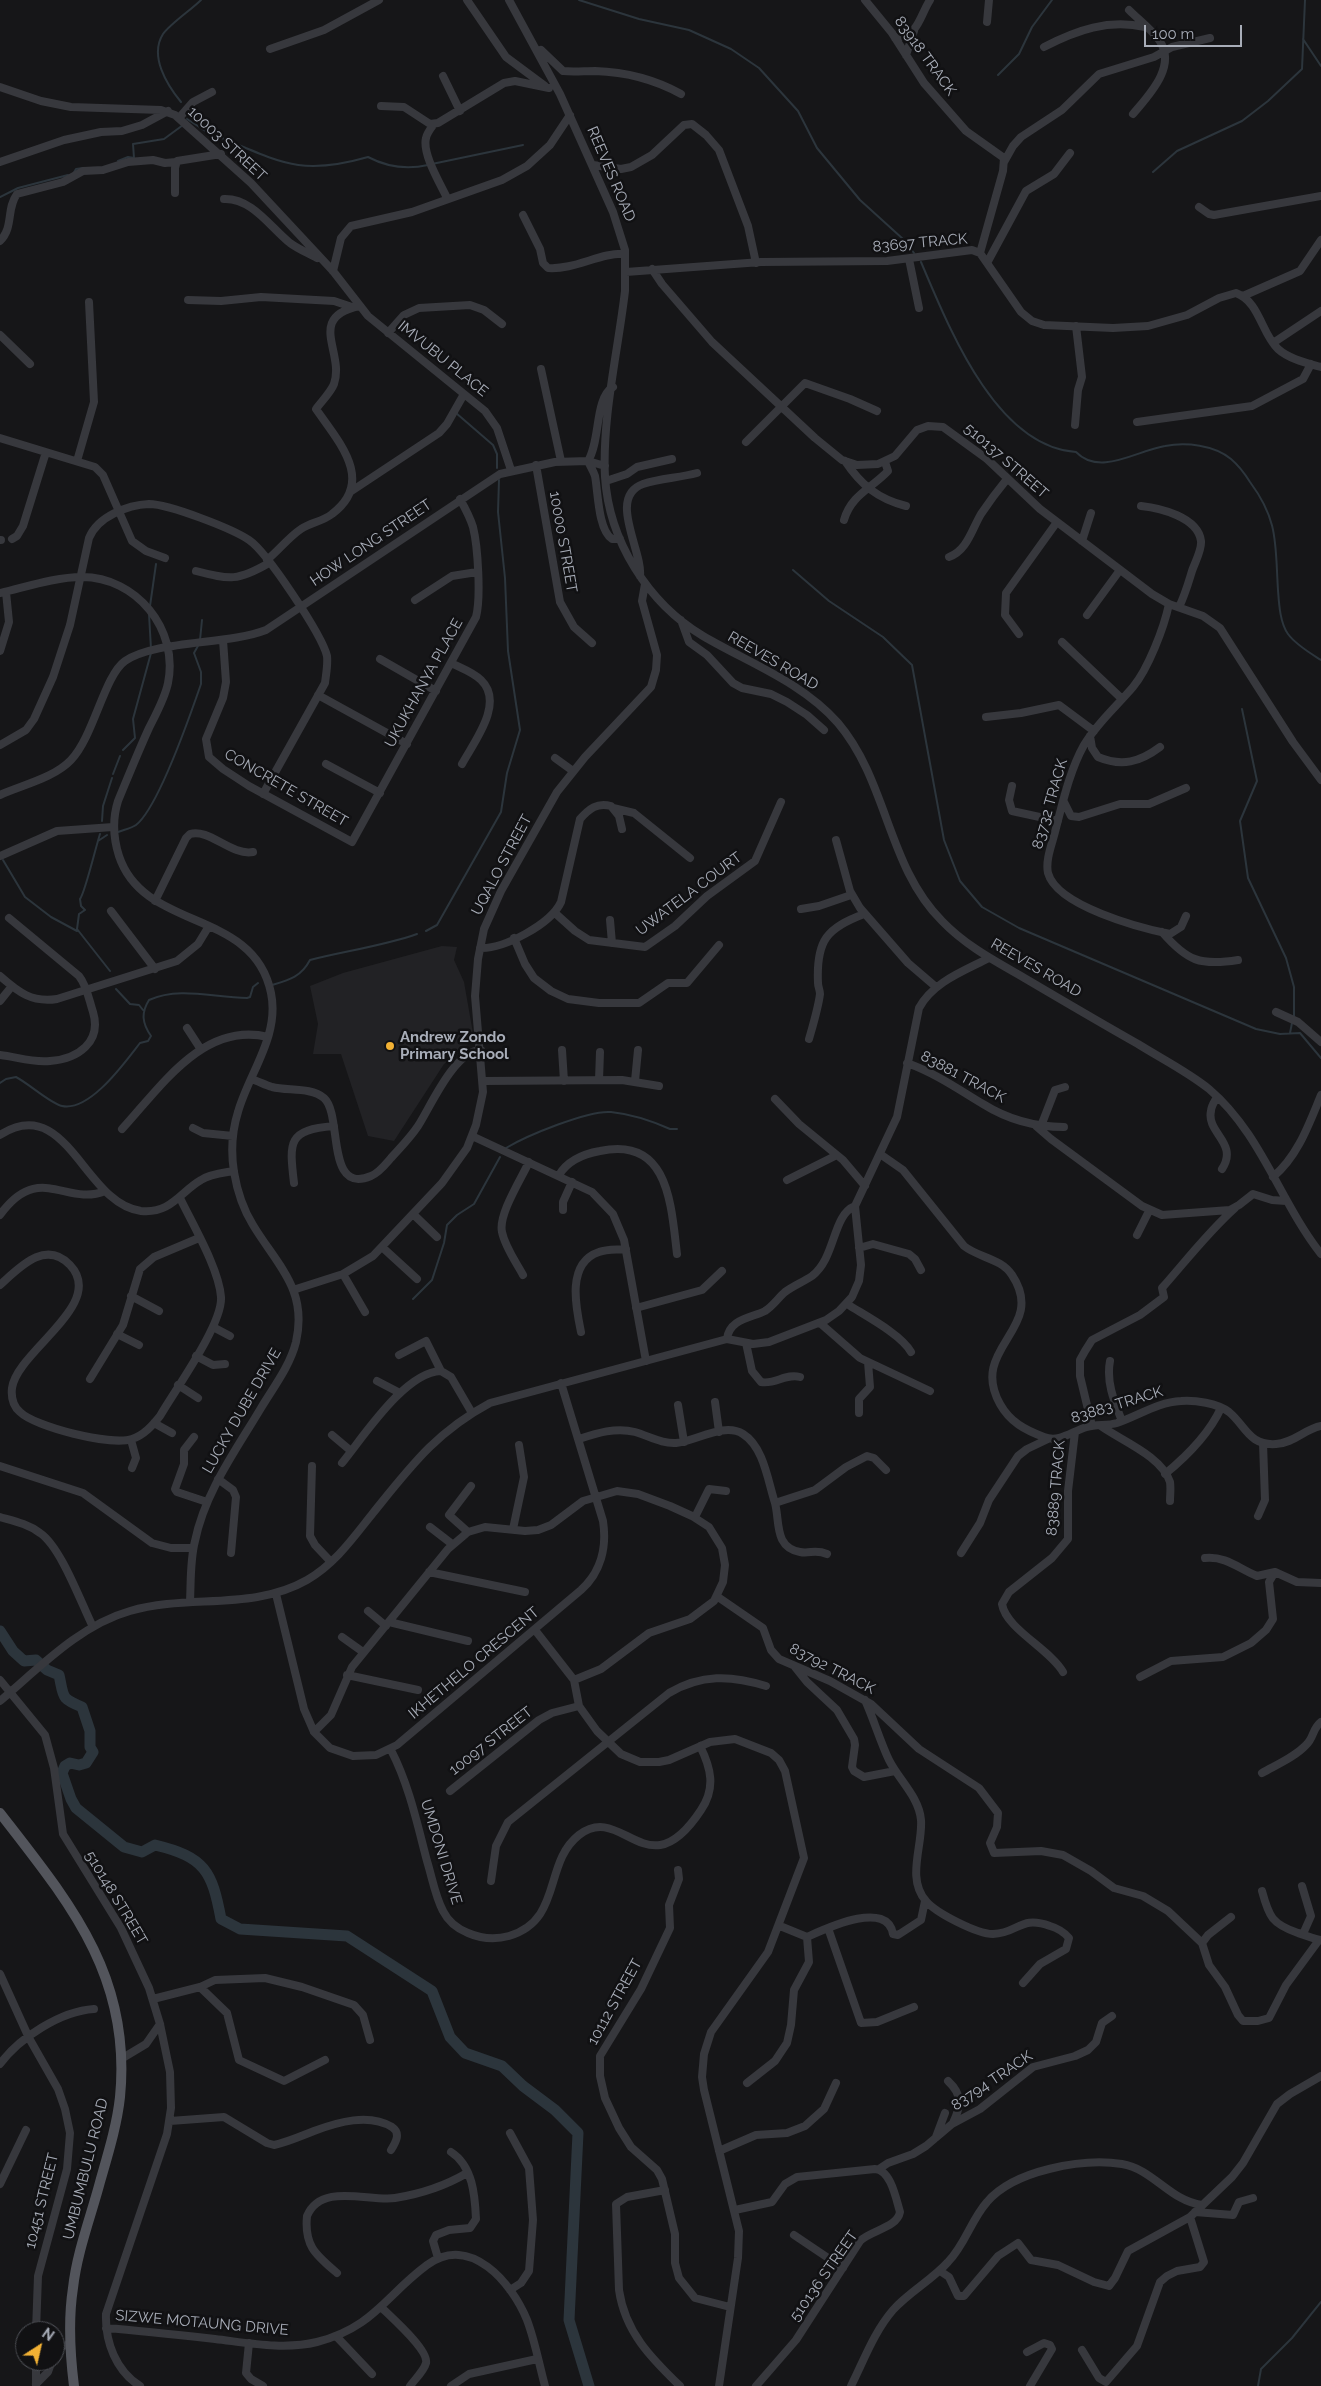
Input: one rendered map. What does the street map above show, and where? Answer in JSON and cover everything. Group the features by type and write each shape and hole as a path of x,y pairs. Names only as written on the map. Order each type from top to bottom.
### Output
{"main road":[{"name":"UMBUMBULU ROAD","path":"0,1813 62,1895 92,1942 113,2001 121,2059 117,2115 73,2288 71,2344 74,2386"}],"street":[{"path":"270,49 324,30 379,0"},
{"path":"467,0 506,58 560,94"},
{"name":"REEVES ROAD","path":"508,0 534,44 570,115 614,212 625,254 626,272 612,387 605,466 609,504 620,539 645,584 681,620 700,634 795,687 830,715 850,740 868,770 899,855 912,884 926,904 950,929 990,958 1187,1074 1217,1097 1244,1127 1286,1201 1321,1254"},
{"name":"83918 TRACK","path":"865,0 895,38 924,83 966,131 1001,154 1004,162"},
{"path":"906,55 915,29 930,0"},
{"path":"987,22 989,0"},
{"path":"1129,10 1160,41 1164,51 1159,82 1133,114"},
{"path":"1044,47 1074,32 1097,26 1115,23 1147,27"},
{"path":"895,38 908,36 915,29"},
{"path":"980,254 1004,162 1012,146 1021,137 1054,116 1100,74 1164,51 1210,38"},
{"path":"534,44 563,71 596,71 638,76 658,82 682,94"},
{"path":"443,76 460,112"},
{"path":"447,198 430,165 426,144 427,136 434,124 460,112 496,87 510,82 549,88"},
{"name":"10003 STREET","path":"0,87 42,101 71,107 168,111 221,154 251,183 334,271 340,281"},
{"path":"179,118 193,102 212,92"},
{"path":"381,106 404,107 425,121 434,124"},
{"path":"0,162 64,140 95,132 122,131 142,125 168,111"},
{"path":"334,271 341,238 351,226 398,216 502,180 527,166 550,146 570,115"},
{"path":"593,165 621,169 631,167 652,155 684,125 692,124 706,135 719,150 748,226 756,263"},
{"path":"987,263 1026,191 1054,174 1070,153"},
{"path":"0,241 9,230 11,207 17,194 62,182 82,171 104,170 128,162 155,160 164,163 176,162 187,158 221,154"},
{"path":"175,193 176,162"},
{"path":"1199,207 1203,212 1214,215 1321,196"},
{"path":"224,199 236,199 248,205 290,243 322,260"},
{"path":"523,215 540,249 546,267 585,264 611,254 625,254"},
{"name":"83697 TRACK","path":"626,272 756,263 909,259 969,250 980,254 1011,300 1025,316 1044,325 1129,328 1156,324 1187,315 1230,294 1243,296 1300,271 1321,240"},
{"path":"909,259 919,308"},
{"path":"652,269 662,284 704,334 782,408 828,450 845,461 878,496 906,506"},
{"name":"IMVUBU PLACE","path":"340,281 355,307 492,418 511,470"},
{"path":"1243,296 1253,306 1273,343 1288,356 1321,367"},
{"path":"188,300 221,301 261,297 334,301 355,307"},
{"path":"76,461 94,402 89,302"},
{"path":"388,333 404,315 419,308 470,305 484,310 502,324"},
{"path":"196,571 234,579 245,576 268,561 302,528 332,515 343,504 350,492 352,468 349,457 316,409 334,382 331,326 341,312 355,307"},
{"path":"1273,343 1321,311"},
{"path":"1075,425 1078,390 1082,377 1076,326"},
{"path":"0,335 30,364"},
{"path":"1137,422 1252,406 1303,379 1311,364"},
{"path":"541,369 561,461"},
{"path":"746,442 801,387 808,383 877,411"},
{"path":"612,387 603,395 596,444 588,461 594,473 598,505 606,533 612,539 620,539"},
{"path":"350,492 439,433 447,424 464,394"},
{"name":"510137 STREET","path":"885,462 900,450 917,430 935,425 954,434 987,459 1056,522 1152,594 1169,604 1203,616 1222,631 1293,742 1321,780"},
{"path":"0,438 95,467 101,473 132,541 142,550 165,558"},
{"path":"12,539 16,537 23,526 46,452"},
{"path":"606,481 627,474 637,467 672,459"},
{"name":"HOW LONG STREET","path":"0,795 57,770 72,759 81,745 120,665 131,657 168,648 223,640 266,630 496,476 511,470 561,461 588,461 605,466"},
{"path":"844,520 851,504 868,487 888,472 885,462 870,466 845,461"},
{"name":"10000 STREET","path":"536,465 560,602 576,630 592,643"},
{"path":"640,576 641,563 629,525 627,509 630,495 643,484 696,473"},
{"path":"948,557 954,555 966,544 981,515 1007,479"},
{"name":"UKUKHANYA PLACE","path":"352,842 436,691 477,612 477,572 473,528 460,499"},
{"path":"0,744 26,730 34,719 53,677 70,625 91,532 102,521 119,511 148,504 163,506 238,533 254,544 268,561 322,643 326,656 325,683 263,794"},
{"path":"1141,506 1172,512 1188,522 1199,536 1200,548 1186,594 1178,607"},
{"path":"1082,541 1091,513"},
{"path":"1019,634 1005,615 1006,593 1056,522"},
{"path":"1087,614 1120,570"},
{"path":"415,600 452,576 477,572"},
{"name":"LUCKY DUBE DRIVE","path":"3,592 80,577 105,580 123,587 138,597 158,621 168,648 168,683 118,802 113,827 117,851 125,870 141,890 154,901 241,943 254,956 264,973 272,1004 268,1037 237,1113 233,1136 234,1171 247,1214 282,1265 294,1290 298,1320 295,1344 291,1356 218,1479 207,1502 193,1548 190,1601"},
{"name":"UQALO STREET","path":"294,1290 343,1274 382,1247 453,1170 472,1136 479,1115 484,1081 475,996 480,948 484,930 501,891 551,802 573,771 651,687 657,663 656,644 642,601 645,584"},
{"path":"0,651 9,622 3,592"},
{"name":"83732 TRACK","path":"1162,932 1094,912 1057,888 1052,881 1048,868 1058,820 1080,754 1092,733 1141,675 1169,604"},
{"path":"681,620 688,642 706,655 733,682 742,688 771,694 787,702 807,715 824,730"},
{"name":"CONCRETE STREET","path":"223,640 227,674 225,690 206,739 210,757 218,766 263,794 352,842"},
{"path":"1062,642 1083,659 1091,671 1121,698"},
{"path":"380,659 436,691"},
{"path":"451,663 480,678 487,687 491,698 486,719 462,764"},
{"path":"318,695 407,744"},
{"path":"986,717 1021,713 1059,705 1092,733 1092,748 1098,757 1124,763 1149,756 1160,747"},
{"path":"555,758 573,771"},
{"path":"326,764 380,794"},
{"path":"1012,786 1009,800 1012,812 1058,820"},
{"path":"1064,802 1071,816 1079,817 1114,805 1157,802 1186,788"},
{"name":"UWATELA COURT","path":"555,913 581,935 596,942 645,947 675,926 707,896 744,870 760,854 781,802"},
{"path":"480,948 494,948 540,926 555,913 561,902 580,819 596,805 608,805 634,813 690,858"},
{"path":"613,808 622,829"},
{"path":"0,856 57,831 113,827"},
{"path":"154,901 186,838 190,834 203,834 237,852 253,852"},
{"path":"836,840 852,895 864,914 908,963 936,987"},
{"path":"801,909 819,906 852,895"},
{"path":"111,911 154,969"},
{"path":"809,1039 820,995 818,982 822,943 838,924 864,914"},
{"path":"1162,932 1170,934 1176,932 1186,916"},
{"path":"0,1055 51,1061 69,1057 85,1049 93,1039 96,1027 82,979 9,918"},
{"path":"610,920 612,944"},
{"path":"0,976 26,997 42,1000 57,999 183,958 202,938 209,926"},
{"path":"1162,932 1178,951 1190,958 1211,964 1238,960"},
{"path":"514,938 529,972 544,987 568,999 599,1003 639,1003 668,984 686,983 719,944"},
{"path":"0,1701 93,1627 128,1611 190,1601 253,1598 276,1594 307,1580 331,1562 432,1443 472,1413 504,1398 727,1339 746,1344 769,1342 820,1323 833,1316 847,1304 855,1291 860,1274 855,1206 896,1117 916,1014 927,995 936,987 990,958"},
{"path":"0,1001 12,986"},
{"path":"1276,1012 1298,1022 1321,1042"},
{"path":"186,1028 200,1048"},
{"path":"122,1129 184,1062 200,1048 220,1040 249,1034 268,1037"},
{"path":"251,1079 273,1087 318,1094 330,1105 341,1167 355,1178 372,1176 412,1134 445,1081 464,1056 471,1051 481,1050"},
{"path":"562,1050 564,1081"},
{"path":"636,1081 638,1050"},
{"path":"599,1080 600,1052"},
{"name":"83881 TRACK","path":"907,1064 944,1080 991,1109 1038,1126 1064,1127"},
{"path":"484,1081 636,1081 659,1086"},
{"path":"1065,1087 1055,1090 1038,1126 1051,1139 1149,1211 1168,1214 1235,1208"},
{"path":"1273,1177 1287,1164 1296,1149 1321,1095"},
{"path":"1217,1097 1210,1116 1226,1151 1226,1162 1222,1169"},
{"path":"775,1099 799,1124 835,1156 843,1160 865,1186"},
{"path":"0,1135 19,1126 29,1126 53,1133 66,1143 105,1192 116,1202 143,1211 165,1207 180,1198 193,1185 205,1178 234,1171"},
{"path":"294,1183 291,1153 295,1139 307,1130 334,1126"},
{"path":"193,1128 203,1133 233,1136"},
{"path":"472,1136 592,1192 609,1208 622,1230 646,1361"},
{"path":"559,1175 563,1168 575,1159 605,1150 622,1148 646,1157 658,1169 664,1183 676,1254"},
{"path":"880,1154 903,1170 964,1246 972,1252 1002,1264 1013,1276 1020,1292 1019,1320 992,1366 992,1386 1003,1410 1013,1421 1048,1439"},
{"path":"787,1180 835,1156"},
{"path":"523,1275 504,1240 501,1228 504,1216 529,1162"},
{"path":"564,1210 563,1202 572,1182"},
{"path":"0,1215 14,1198 33,1190 52,1188 88,1194 105,1192"},
{"path":"1092,1426 1079,1365 1089,1344 1096,1337 1140,1315 1164,1297 1162,1288 1192,1255 1210,1231 1253,1194 1272,1200 1286,1201"},
{"path":"0,1285 29,1260 48,1255 60,1257 66,1261 76,1272 79,1285 77,1299 68,1314 14,1380 12,1395 16,1408 30,1419 101,1441 131,1440 144,1433 154,1423 196,1356 212,1327 221,1303 220,1289 180,1198"},
{"path":"727,1339 728,1332 736,1323 765,1311 783,1293 817,1272 828,1258 834,1237 845,1212 855,1206"},
{"path":"1137,1235 1149,1211"},
{"path":"412,1214 437,1237"},
{"path":"90,1379 126,1317 138,1273 148,1261 199,1238"},
{"path":"859,1248 873,1244 909,1254 918,1262 921,1270"},
{"path":"382,1247 417,1279"},
{"path":"581,1332 575,1300 578,1278 583,1266 589,1258 599,1252 626,1249"},
{"path":"636,1308 702,1290 722,1272"},
{"path":"343,1274 365,1312"},
{"path":"131,1296 159,1311"},
{"path":"847,1304 882,1326 905,1344 911,1352"},
{"path":"820,1323 854,1354 930,1391"},
{"path":"212,1327 230,1336"},
{"path":"117,1334 139,1345"},
{"path":"399,1354 426,1341 441,1371 451,1377 472,1413"},
{"path":"746,1344 752,1371 761,1382 768,1383 787,1376 800,1377"},
{"path":"196,1356 213,1365 225,1364"},
{"path":"1110,1361 1111,1394 1122,1420"},
{"path":"859,1413 860,1399 870,1387 868,1362"},
{"path":"342,1463 400,1393 417,1379 441,1371"},
{"path":"377,1381 400,1393"},
{"name":"IKHETHELO CRESCENT","path":"276,1594 304,1708 314,1732 324,1743 346,1755 369,1757 391,1750 586,1586 600,1563 604,1546 604,1530 596,1496 561,1383"},
{"path":"178,1385 198,1398"},
{"name":"83883 TRACK","path":"961,1553 980,1522 989,1500 1018,1456 1027,1449 1048,1439 1058,1439 1092,1426 1101,1426 1122,1420 1172,1402 1189,1401 1221,1408"},
{"path":"715,1402 720,1432"},
{"path":"678,1404 684,1442"},
{"path":"1165,1474 1187,1455 1216,1418 1221,1408 1230,1414 1246,1434 1263,1443 1278,1444 1288,1442 1321,1426"},
{"path":"154,1423 172,1433"},
{"path":"1101,1426 1111,1434 1134,1445 1165,1474 1170,1481 1170,1501"},
{"path":"579,1439 608,1431 622,1430 666,1442 684,1442 734,1430 742,1433 752,1442 759,1454 775,1503 778,1533 784,1543 798,1552 816,1550 827,1554"},
{"name":"83889 TRACK","path":"1063,1672 1052,1656 1007,1616 1002,1604 1008,1592 1052,1558 1068,1539 1068,1490 1075,1432"},
{"path":"332,1435 351,1451"},
{"path":"194,1437 184,1450 184,1464 175,1489 178,1492 207,1502"},
{"path":"131,1440 136,1458 132,1468"},
{"path":"1258,1516 1264,1500 1263,1443"},
{"path":"513,1529 524,1477 518,1445"},
{"path":"775,1503 815,1490 846,1467 867,1456 874,1458 886,1470"},
{"path":"0,1466 83,1493 152,1543 171,1548 193,1548"},
{"path":"312,1466 310,1536 315,1545 331,1562"},
{"path":"218,1479 233,1490 236,1497 231,1553"},
{"path":"468,1532 449,1514 471,1486"},
{"path":"695,1518 708,1490 726,1491"},
{"path":"314,1732 333,1710 347,1675 363,1652 452,1544 468,1532 485,1527 533,1530 545,1527 583,1501 617,1491 630,1492 695,1518 714,1533 722,1548 725,1572 718,1597 700,1614 649,1634 601,1669 574,1680"},
{"path":"0,1517 27,1526 46,1538 56,1550 93,1627"},
{"path":"430,1527 452,1544"},
{"path":"1205,1558 1218,1557 1236,1563 1257,1576 1275,1572 1298,1582 1321,1583"},
{"path":"429,1572 524,1592"},
{"path":"1140,1677 1171,1661 1223,1657 1251,1643 1266,1630 1273,1619 1269,1582 1275,1572"},
{"name":"83792 TRACK","path":"718,1597 760,1625 766,1633 775,1655 795,1667 830,1681 865,1700 919,1749 968,1779 987,1795 998,1813 997,1827 990,1843 994,1853 1041,1851 1067,1856 1114,1888 1143,1896 1158,1904 1202,1943 1209,1965 1225,1987 1238,2015 1247,2022 1269,2018 1286,1985 1320,1940"},
{"path":"368,1611 387,1624 468,1641"},
{"path":"535,1630 574,1680 579,1706 607,1742 628,1757 651,1762 669,1760 718,1740 744,1741 771,1753 779,1760 785,1771 804,1855 780,1926 758,1966 715,2024 706,2047 702,2077 735,2210 740,2245 718,2386"},
{"path":"342,1637 363,1652"},
{"path":"795,1667 807,1682 837,1710 854,1739 856,1745 852,1767 854,1771 864,1777 895,1771"},
{"path":"347,1675 418,1690"},
{"path":"491,1881 496,1846 508,1822 669,1693 686,1684 721,1676 746,1680 766,1686"},
{"name":"510148 STREET","path":"0,1680 46,1735 54,1768 61,1825 66,1841 121,1928 153,1999 170,2072 170,2121 159,2159 111,2296 106,2314 106,2328"},
{"path":"865,1700 895,1771 917,1804 921,1818 917,1878 920,1893 925,1900 957,1921 986,1933 1005,1932 1032,1920 1052,1926 1067,1935 1070,1940 1066,1949 1035,1968 1023,1983"},
{"name":"10097 STREET","path":"450,1791 539,1720 552,1713 579,1706"},
{"path":"1262,1773 1305,1747 1314,1728 1321,1722"},
{"name":"UMDONI DRIVE","path":"391,1750 409,1790 434,1886 443,1911 452,1922 466,1932 492,1939 522,1931 539,1916 549,1898 565,1852 575,1838 586,1831 611,1828 637,1841 653,1845 668,1844 682,1836 705,1804 710,1791 710,1773 700,1746"},
{"name":"10112 STREET","path":"678,1870 679,1879 669,1905 670,1928 641,1989 603,2050 599,2066 605,2098 619,2128 631,2146 660,2174 676,2239 675,2263 679,2278 694,2298 730,2307"},
{"path":"1302,1886 1310,1916 1303,1934"},
{"path":"1262,1891 1267,1911 1275,1922 1320,1940"},
{"path":"780,1926 807,1937 854,1919 873,1918 890,1925 896,1935 921,1920 925,1900"},
{"path":"1202,1943 1208,1935 1231,1917"},
{"path":"828,1928 861,2024 877,2022 914,2007"},
{"path":"747,2083 770,2066 784,2050 791,2030 794,1990 810,1958 807,1937"},
{"name":"10451 STREET","path":"0,1974 29,2038 63,2101 69,2124 70,2145 67,2169 38,2276 36,2321"},
{"path":"153,1999 200,1988 215,1980 250,1977 302,1986 349,2002 358,2008 363,2014 370,2040"},
{"path":"200,1988 226,2013 238,2058 245,2065 284,2081 325,2060"},
{"path":"0,2064 29,2038 62,2016 94,2009"},
{"name":"83794 TRACK","path":"879,2169 888,2162 913,2154 952,2124 980,2109 1033,2067 1075,2056 1088,2050 1096,2042 1102,2023 1112,2016"},
{"path":"121,2059 146,2044 160,2024"},
{"path":"940,2271 949,2277 958,2296 964,2296 998,2256 1018,2243 1031,2260 1058,2265 1107,2286 1113,2282 1128,2251 1193,2215 1232,2178 1243,2163 1277,2104 1321,2076"},
{"path":"948,2081 957,2089 960,2099 959,2111 952,2124"},
{"path":"719,2151 756,2135 787,2133 805,2126 824,2109 836,2083"},
{"path":"935,2138 945,2113"},
{"path":"170,2121 224,2117 267,2143 274,2145 335,2124 374,2119 397,2132 397,2139 391,2150"},
{"path":"0,2184 26,2130"},
{"path":"510,2133 529,2168 533,2220 528,2271 521,2283 510,2290"},
{"path":"451,2152 456,2156 475,2189 476,2223 470,2228 449,2230 436,2235 434,2245 438,2258 460,2255 478,2260 492,2270 510,2290 528,2322 545,2386"},
{"path":"851,2386 866,2353 890,2314 940,2271 958,2250 982,2208 993,2196 1021,2180 1059,2166 1093,2162 1130,2166 1142,2171 1180,2198 1202,2205"},
{"path":"735,2210 772,2202 786,2184 797,2177 879,2169"},
{"name":"510136 STREET","path":"759,2385 796,2340 842,2268 864,2238 894,2222 899,2216 887,2177 879,2169"},
{"path":"337,2273 315,2254 310,2247 307,2216 317,2203 332,2197 342,2196 395,2198 445,2185 467,2173"},
{"path":"665,2190 627,2197 616,2204 619,2290 621,2302 632,2333 680,2386"},
{"path":"1193,2215 1233,2215 1239,2202 1252,2198"},
{"path":"1082,2350 1099,2378 1106,2382 1137,2346 1160,2282 1172,2273 1200,2267 1204,2262 1193,2215"},
{"path":"794,2235 842,2268"},
{"name":"SIZWE MOTAUNG DRIVE","path":"106,2328 296,2346 336,2336 360,2325 382,2308 420,2271 438,2258"},
{"path":"382,2308 418,2345 425,2356 425,2365 410,2386"},
{"path":"106,2328 115,2360 137,2385"},
{"path":"336,2336 372,2374"},
{"path":"249,2343 246,2373 251,2379 263,2386"},
{"path":"1027,2352 1044,2343 1050,2345 1052,2349 1030,2386"},
{"path":"65,2345 71,2344"},
{"path":"451,2386 469,2374 537,2359"},
{"path":"36,2371 36,2385"},
{"path":"36,2385 48,2371"}],"shaded area":[{"name":"Andrew Zondo Primary School","path":"442,946 457,947 454,960 464,982 474,1039 444,1064 394,1141 368,1136 341,1054 313,1054 318,1024 310,986 343,973"}],"waterway":[{"path":"181,102 165,79 159,61 159,43 163,34 201,0"},
{"path":"579,0 639,19 689,30 731,49 759,68 798,111 817,148 860,200 903,239 914,253"},
{"path":"998,75 1019,54 1032,27 1052,0"},
{"path":"1153,172 1177,151 1242,121 1268,101 1302,69 1305,0"},
{"path":"1303,39 1321,66"},
{"path":"187,119 210,134"},
{"path":"118,161 128,157 134,158 133,144 164,139 183,125"},
{"path":"216,137 277,160 293,164 326,166 368,157 397,167 428,165"},
{"path":"432,164 523,145"},
{"path":"73,174 76,169 83,168"},
{"path":"0,197 18,188 68,175"},
{"path":"921,262 945,318 978,379 998,406 1021,429 1047,445 1076,452 1086,459 1096,462 1119,460 1154,448 1182,444 1216,450 1234,461 1259,496 1271,521 1274,533 1279,607 1285,630 1299,645 1321,660"},
{"path":"456,413 493,445 497,454 497,468"},
{"path":"426,931 437,925 501,812 507,773 520,730 508,651 505,578 498,512 499,480"},
{"path":"150,606 156,564"},
{"path":"793,570 829,601 883,637 912,665 944,840 960,881 982,907 1019,928 1256,1029 1280,1034 1300,1033 1321,1058"},
{"path":"149,614 151,649"},
{"path":"200,640 202,620"},
{"path":"118,832 136,825 145,815 164,781 201,684 201,672 194,653 199,644"},
{"path":"123,750 135,738 133,719 151,653"},
{"path":"1242,709 1257,781 1240,821 1248,878 1286,958 1294,987 1294,1016"},
{"path":"113,774 120,756"},
{"path":"102,821 103,806 112,778"},
{"path":"100,834 80,899 81,906 85,910 79,914 77,929 110,971"},
{"path":"98,841 107,835"},
{"path":"3,860 25,897 51,917 77,931"},
{"path":"272,985 299,974 310,960 417,934"},
{"path":"0,1083 6,1079 16,1077 57,1104 73,1106 95,1094 116,1073 140,1043 148,1041 151,1036 146,1027 144,1014 149,1000 161,996 185,993 247,998 250,997 253,987 258,983"},
{"path":"116,989 130,1004 139,1005 143,1010"},
{"path":"1290,1033 1292,1023"},
{"path":"506,1148 557,1125 601,1112 626,1114 670,1129 677,1129"},
{"path":"413,1299 432,1280 444,1243 447,1225 457,1215 474,1204 500,1157"},
{"path":"0,1631 13,1651 24,1661 36,1660 47,1670 59,1675 66,1699 82,1707 90,1731 90,1747 93,1752 86,1763 79,1765 70,1763 65,1766 62,1773 76,1808 124,1847 142,1852 155,1845 185,1855 195,1861 203,1868 214,1889 221,1919 240,1929 347,1936 432,1991 450,2037 465,2053 502,2066 523,2086 555,2110 578,2133 569,2320 589,2386"},
{"path":"1258,2386 1261,2369 1292,2338 1321,2302"}],"place":[{"name":"Andrew Zondo Primary School","path":"390,1046"}]}
